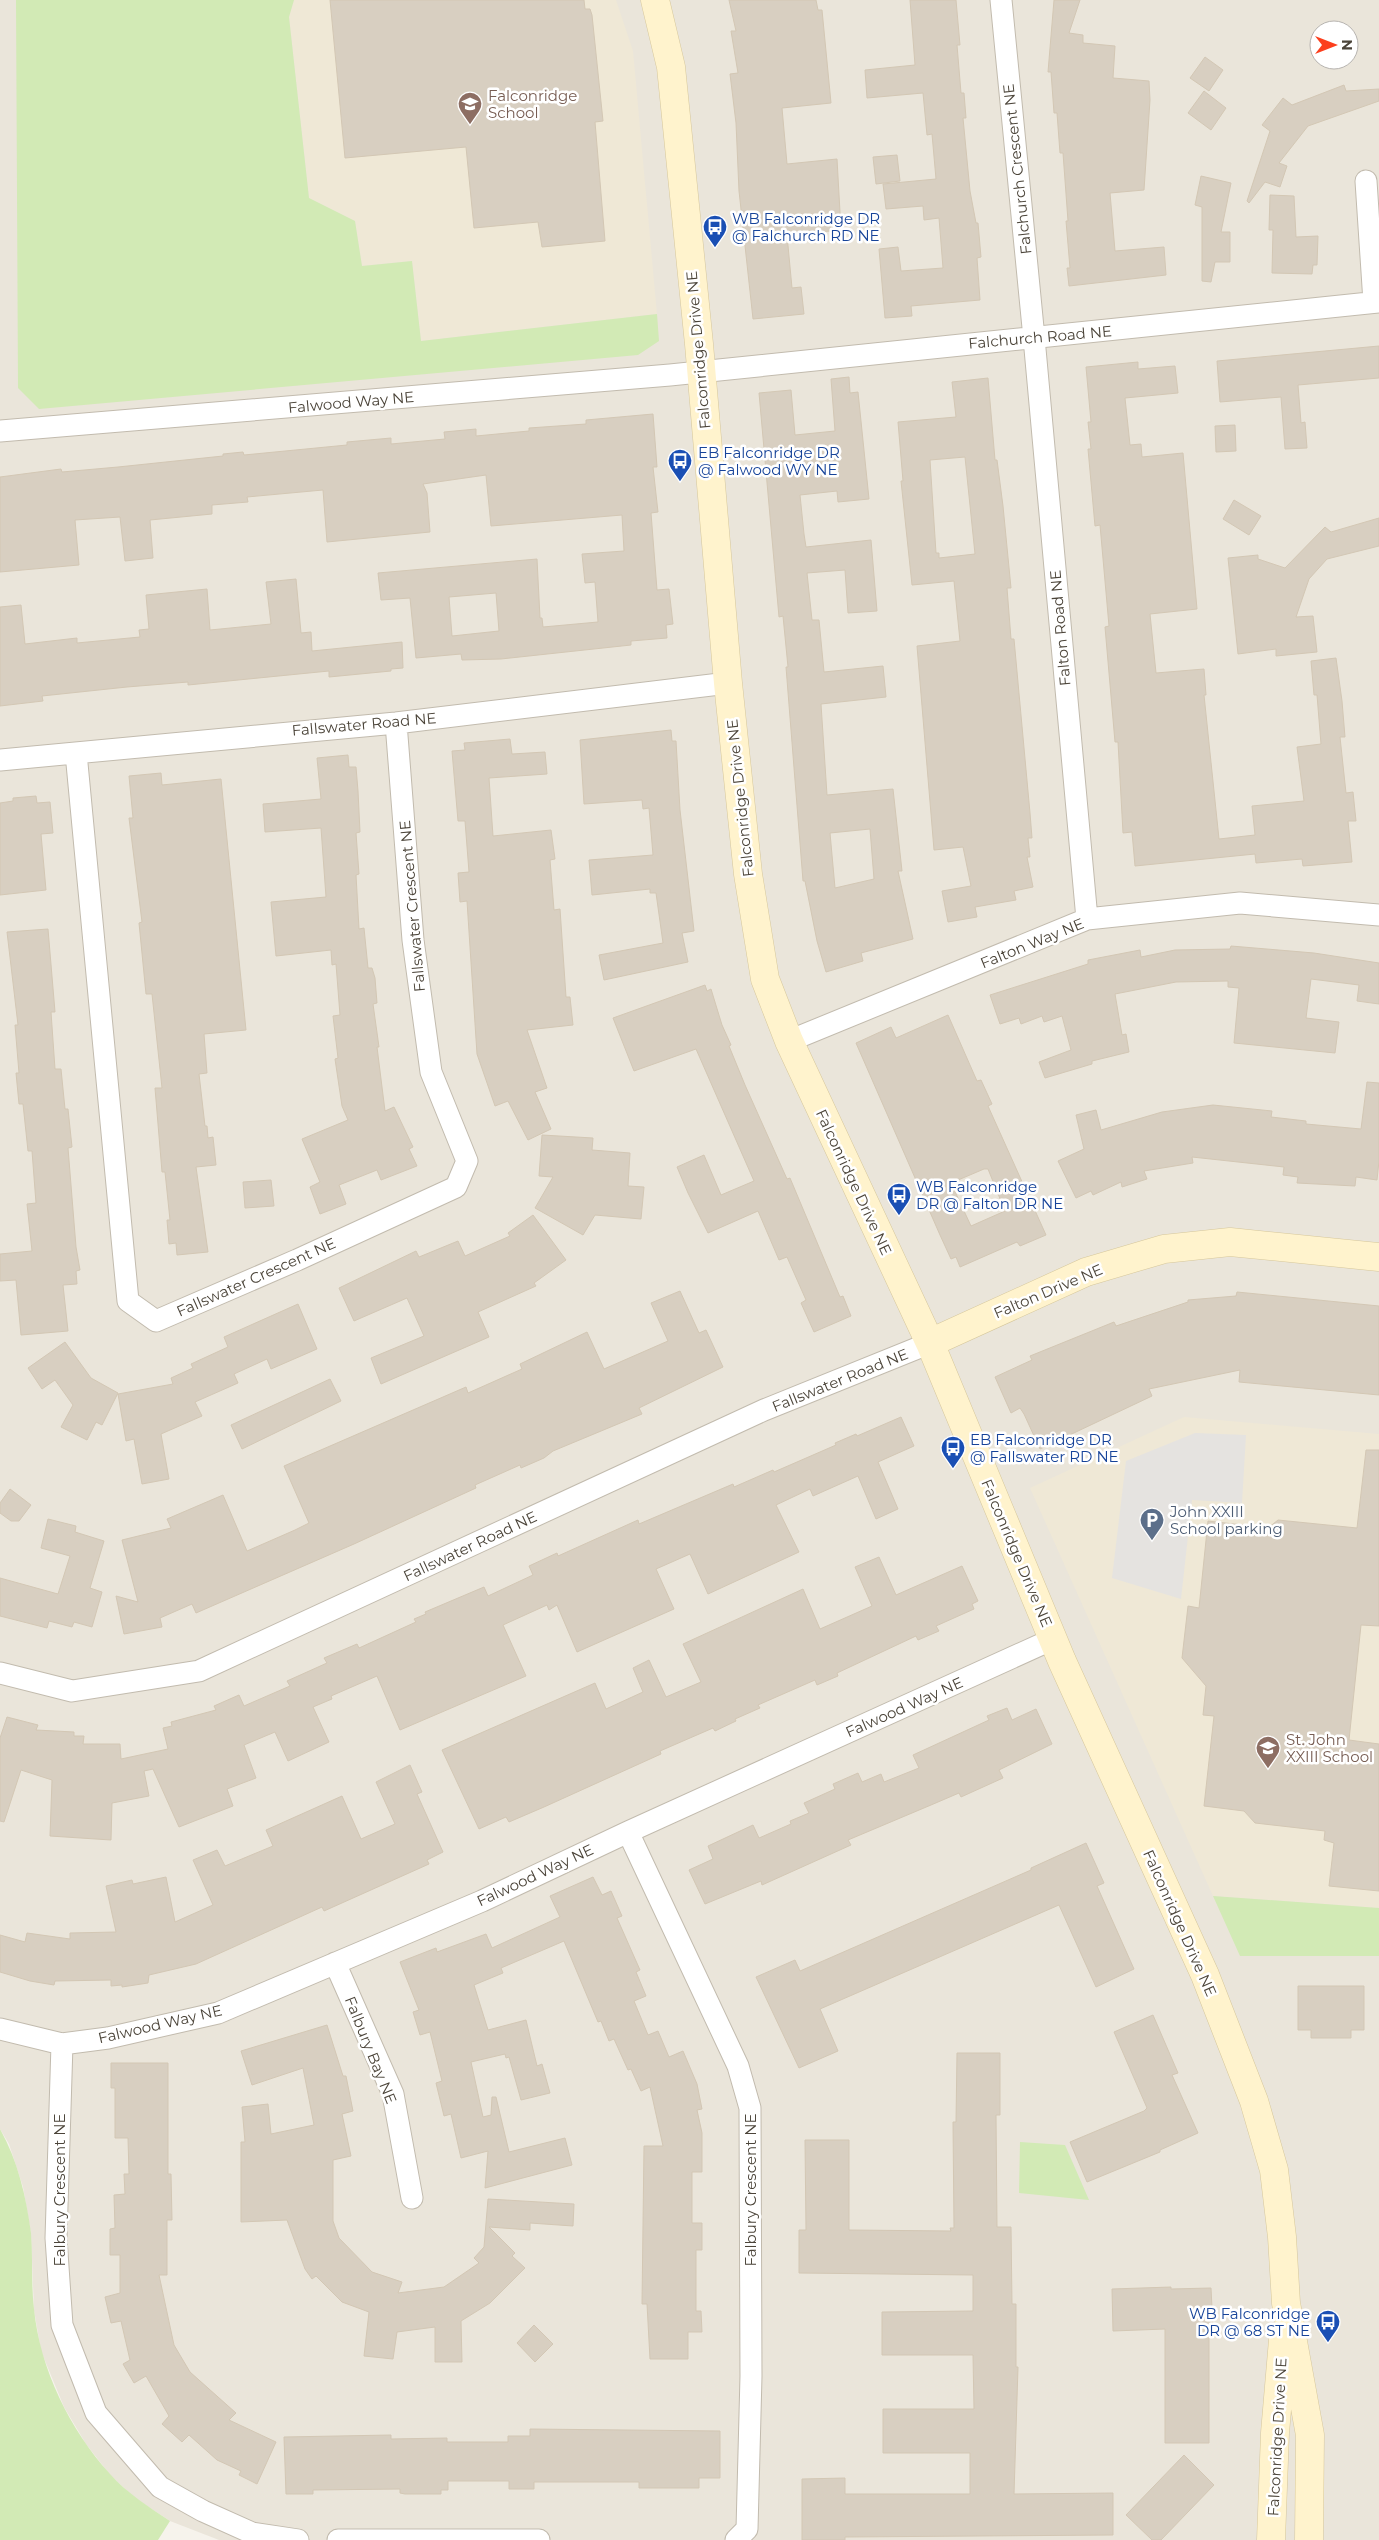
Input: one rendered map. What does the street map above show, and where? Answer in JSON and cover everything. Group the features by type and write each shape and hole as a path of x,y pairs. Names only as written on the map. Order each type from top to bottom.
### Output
{"street":[{"name":"Falconridge Drive NE","path":"655,0 671,67 701,371 728,683 748,874 765,979 789,1041 930,1343 1053,1639 1205,1975 1254,2101 1274,2170 1282,2237 1286,2303 1310,2435 1312,2535"},
{"name":"Falchurch Crescent NE","path":"1000,0 1034,338"},
{"path":"1366,181 1377,302"},
{"name":"Falchurch Road NE","path":"701,371 1377,302"},
{"name":"Falton Road NE","path":"1034,338 1087,919"},
{"name":"Falwood Way NE","path":"0,431 701,371"},
{"name":"Fallswater Road NE","path":"0,760 396,722 728,683"},
{"name":"Fallswater Crescent NE","path":"76,753 128,1301 156,1321 297,1260 456,1187 466,1161 431,1072 413,940 396,722"},
{"name":"Falton Way NE","path":"789,1041 1087,919 1240,903 1379,915"},
{"name":"Falton Drive NE","path":"930,1343 1086,1272 1164,1249 1230,1242 1379,1257"},
{"name":"Fallswater Road NE","path":"0,1673 72,1691 199,1671 764,1410 930,1343"},
{"name":"Falwood Way NE","path":"0,2029 62,2044 108,2038 218,2013 482,1900 1053,1639"},
{"name":"Falbury Crescent NE","path":"628,1832 738,2066 750,2108 751,2376 747,2529 736,2540"},
{"name":"Falbury Bay NE","path":"335,1963 392,2094 412,2198"},
{"name":"Falbury Crescent NE","path":"62,2044 56,2238 62,2325 96,2413 160,2487 204,2511 252,2533 298,2540"},
{"name":"Falconridge Drive NE","path":"1271,2540 1275,2433 1286,2303"},
{"path":"338,2540 539,2540"}],"shaded area":[{"path":"0,0 1379,0 1379,2540 219,2540 170,2521 135,2498 110,2475 86,2444 64,2407 41,2351 34,2310 31,2234 23,2187 9,2144 0,2129"},
{"name":"Falconridge School","path":"294,0 616,0 633,51 657,314 421,341 412,261 362,266 355,221 309,198 289,17"},
{"name":"St. John XXIII School","path":"1184,1417 1379,1434 1379,1908 1213,1896 1030,1488"},
{"name":"John XXIII School parking","path":"1195,1433 1246,1435 1242,1503 1192,1500 1181,1599 1112,1578 1126,1461"}],"green space":[{"path":"16,0 294,0 289,17 309,198 355,221 362,266 412,261 421,341 657,314 659,341 638,355 39,409 18,388"},
{"path":"1213,1896 1379,1908 1379,1956 1240,1956"},
{"path":"0,2129 12,2154 27,2206 31,2233 34,2309 37,2332 50,2376 70,2418 95,2457 110,2474 138,2499 170,2521 158,2540 0,2540"},
{"path":"1020,2142 1065,2145 1089,2200 1019,2193"}],"building":[{"path":"330,0 584,0 585,9 590,9 592,15 603,121 595,122 605,241 542,247 538,222 474,228 466,147 345,158"},
{"path":"729,0 816,0 818,10 822,10 831,103 782,108 787,164 837,159 841,230 787,235 792,288 801,287 804,314 753,319 739,191 736,123 730,74 738,73 731,31 736,31"},
{"path":"910,0 956,0 960,45 957,45 961,93 964,93 966,118 963,118 970,191 976,223 978,223 981,257 977,258 980,300 911,306 912,316 885,318 879,249 898,247 901,271 943,268 939,218 924,220 923,206 886,209 883,184 936,179 932,134 927,135 923,93 867,98 865,70 915,65"},
{"path":"1054,0 1080,0 1069,33 1083,35 1083,43 1115,46 1113,78 1149,81 1150,100 1144,190 1110,193 1115,251 1164,247 1166,275 1069,286 1067,268 1070,268 1066,221 1068,221 1063,153 1060,153 1057,113 1054,113 1051,72 1048,72"},
{"path":"1205,57 1223,70 1209,91 1190,78"},
{"path":"1344,85 1346,91 1379,89 1379,101 1308,126 1279,163 1287,166 1280,187 1265,182 1249,203 1247,201 1270,131 1262,125 1283,98 1292,105"},
{"path":"1204,91 1226,108 1211,130 1188,113"},
{"path":"897,155 900,181 876,184 873,157"},
{"path":"1201,176 1231,183 1221,232 1230,232 1230,262 1215,262 1211,282 1202,281 1202,207 1195,205"},
{"path":"1270,195 1294,196 1296,237 1318,236 1317,265 1313,265 1312,274 1272,273 1273,230 1269,230"},
{"path":"1379,346 1379,378 1298,385 1301,423 1305,422 1307,448 1285,449 1281,397 1220,402 1217,361"},
{"path":"1138,362 1138,369 1175,366 1178,393 1125,398 1130,445 1141,444 1142,457 1183,453 1197,609 1150,614 1156,673 1204,669 1206,695 1204,695 1219,839 1255,835 1252,806 1304,801 1297,747 1321,744 1317,695 1314,695 1311,661 1336,658 1345,737 1340,737 1346,793 1353,792 1356,821 1348,821 1352,862 1303,866 1302,859 1256,863 1255,854 1135,866 1132,832 1123,833 1118,742 1115,742 1105,627 1109,626 1100,525 1095,526 1088,449 1091,449 1088,422 1091,422 1086,367"},
{"path":"849,377 850,393 858,392 869,499 838,502 837,491 800,495 806,547 871,540 877,611 848,613 845,570 807,573 812,620 819,620 824,672 883,666 886,697 821,704 827,795 893,789 902,871 898,871 913,939 861,953 863,961 826,972 817,941 805,881 803,881 786,667 788,667 783,616 779,617 759,393 791,390 795,435 835,431 831,379","holes":["870,829 874,879 835,888 830,833"]},
{"path":"988,378 995,460 997,460 1003,506 1011,588 1007,588 1011,639 1014,639 1030,813 1032,838 1028,838 1030,857 1027,857 1033,887 1014,891 1016,900 975,907 977,917 948,922 942,891 971,886 963,847 934,850 917,646 960,641 954,581 912,585 901,481 903,481 898,422 956,417 952,382","holes":["965,457 975,554 939,558 939,553 936,553 930,460"]},
{"path":"653,414 657,467 653,467 658,512 651,513 657,590 669,589 673,624 666,625 667,638 631,641 631,645 501,659 462,660 461,654 416,658 410,598 381,600 378,573 537,559 540,618 542,618 543,627 598,622 595,582 585,583 582,554 624,551 622,515 491,526 486,475 423,484 427,493 430,532 327,542 323,490 247,497 248,502 212,505 212,514 150,520 153,558 125,561 120,517 75,520 79,565 0,572 0,477 61,469 62,472 118,467 223,456 223,454 243,452 244,455 347,445 347,442 391,438 391,444 445,439 444,432 476,429 476,436 529,431 529,428 586,424 586,420","holes":["496,593 499,631 452,636 449,597"]},
{"path":"1235,425 1236,451 1216,452 1215,426"},
{"path":"1234,500 1261,516 1249,535 1223,519"},
{"path":"1379,518 1379,546 1327,559 1309,579 1296,617 1313,616 1317,652 1276,656 1276,649 1238,654 1228,558 1258,555 1258,559 1285,568 1325,527 1331,532"},
{"path":"296,579 301,633 311,632 312,651 402,642 403,668 391,669 391,671 329,677 329,671 188,685 188,682 127,687 42,696 43,701 0,706 0,607 21,605 25,644 77,638 77,643 140,637 139,630 149,629 146,595 207,589 210,630 271,624 266,582"},
{"path":"671,730 672,741 676,741 680,810 694,931 682,933 688,962 604,980 599,955 663,943 656,893 650,893 650,889 592,895 589,860 653,855 649,808 643,809 642,800 584,804 580,740"},
{"path":"510,739 512,754 545,752 547,774 489,778 493,836 551,830 555,859 550,860 554,910 560,909 566,997 570,997 573,1025 527,1030 547,1088 535,1092 551,1129 528,1140 508,1101 495,1106 477,1054 467,901 460,902 458,873 469,872 465,821 458,821 452,751 465,750 464,743"},
{"path":"348,755 349,767 356,767 358,791 360,832 356,833 359,874 356,875 359,929 364,928 368,968 372,968 375,978 377,1003 373,1004 385,1111 394,1107 413,1147 409,1149 417,1166 381,1180 377,1170 339,1185 346,1204 320,1214 310,1187 320,1182 302,1139 348,1120 342,1106 335,1059 338,1058 333,1016 340,1015 336,964 332,965 331,950 276,956 271,902 326,897 321,828 265,832 263,804 321,799 317,758"},
{"path":"161,773 162,785 221,779 246,1030 204,1034 207,1073 199,1074 205,1126 207,1126 208,1138 213,1137 216,1165 196,1167 208,1252 177,1255 176,1243 169,1244 167,1220 170,1220 165,1172 162,1172 155,1088 162,1088 152,994 146,994 139,923 142,922 129,818 133,818 129,776"},
{"path":"36,796 37,803 50,802 53,833 41,834 46,890 0,895 0,803 13,801 13,798"},
{"path":"48,929 55,1012 51,1012 55,1069 61,1069 65,1109 68,1109 72,1147 68,1148 76,1247 80,1270 76,1271 77,1284 63,1285 68,1331 21,1335 16,1280 0,1281 0,1254 32,1251 27,1204 36,1203 32,1151 28,1151 23,1104 19,1104 16,1073 19,1073 15,1025 18,1025 7,932"},
{"path":"1231,946 1314,953 1379,963 1379,1004 1357,1001 1359,985 1311,979 1306,1018 1339,1022 1335,1053 1234,1043 1239,988 1228,987 1228,981 1176,982 1115,994 1122,1035 1126,1034 1129,1052 1092,1061 1092,1064 1045,1078 1039,1062 1071,1050 1062,1016 1044,1022 1042,1016 1021,1024 1019,1018 1000,1024 990,995 1088,964 1088,960 1140,950 1141,957 1175,950 1230,949"},
{"path":"705,985 707,991 711,989 722,1025 731,1045 729,1046 745,1085 787,1179 790,1178 840,1297 843,1296 851,1316 814,1332 801,1303 806,1300 787,1257 779,1260 758,1211 708,1233 677,1167 704,1155 721,1195 754,1181 696,1049 634,1071 613,1018"},
{"path":"948,1015 977,1081 981,1080 992,1104 988,1106 1046,1235 1020,1246 1017,1242 960,1267 956,1257 951,1259 856,1043 891,1027 896,1038","holes":["988,1169 1005,1211 971,1226 951,1183"]},
{"path":"1367,1082 1379,1083 1379,1161 1377,1180 1356,1177 1355,1186 1297,1183 1298,1177 1283,1175 1284,1167 1192,1157 1193,1163 1144,1171 1147,1179 1122,1187 1121,1182 1093,1195 1091,1191 1076,1198 1058,1161 1084,1149 1076,1115 1096,1110 1101,1130 1162,1112 1213,1105 1272,1111 1271,1117 1306,1121 1306,1124 1361,1129"},
{"path":"542,1135 593,1138 592,1150 630,1153 628,1186 644,1187 641,1219 595,1215 583,1235 535,1208 553,1177 539,1176"},
{"path":"271,1180 274,1206 245,1208 243,1182"},
{"path":"533,1215 566,1260 534,1283 536,1286 478,1312 489,1337 381,1384 371,1358 424,1336 407,1298 354,1321 339,1288 416,1251 419,1257 458,1241 465,1256 510,1236 508,1233"},
{"path":"680,1291 699,1333 706,1330 723,1367 639,1408 642,1414 553,1451 544,1458 521,1468 520,1465 475,1485 476,1488 354,1544 196,1613 192,1604 160,1618 162,1627 124,1634 116,1596 138,1602 122,1540 171,1528 167,1519 223,1495 247,1551 295,1530 309,1523 284,1466 466,1387 468,1393 522,1369 520,1364 587,1332 604,1369 668,1341 651,1303"},
{"path":"1237,1292 1379,1306 1379,1395 1239,1382 1240,1370 1149,1389 1152,1396 1040,1449 1020,1408 1011,1413 995,1377 1032,1360 1030,1356 1114,1322 1116,1326 1188,1302 1188,1300 1236,1296"},
{"path":"298,1304 317,1349 271,1369 267,1359 234,1374 238,1383 195,1402 202,1416 161,1434 169,1479 142,1484 134,1439 126,1441 118,1394 173,1384 171,1378 193,1368 191,1364 228,1347 224,1337"},
{"path":"65,1342 91,1378 118,1393 102,1425 96,1422 87,1440 61,1427 73,1405 55,1380 42,1389 28,1368"},
{"path":"330,1379 341,1401 242,1449 231,1425"},
{"path":"901,1417 914,1446 878,1462 898,1509 876,1519 858,1476 813,1496 810,1489 776,1505 799,1552 708,1594 690,1554 656,1569 674,1609 577,1652 557,1605 549,1610 547,1605 503,1625 526,1676 400,1730 377,1676 331,1696 332,1699 313,1707 329,1742 288,1761 275,1732 244,1745 256,1778 227,1789 233,1806 179,1827 153,1769 144,1771 149,1796 112,1803 111,1840 50,1836 52,1780 21,1770 4,1822 0,1821 0,1738 7,1717 38,1725 36,1730 74,1732 74,1736 84,1736 83,1744 120,1744 121,1759 168,1749 163,1728 172,1726 171,1722 216,1710 214,1706 239,1695 244,1706 290,1686 287,1681 327,1663 324,1658 357,1644 359,1648 416,1622 414,1619 426,1614 425,1612 484,1587 488,1596 533,1575 529,1566 557,1553 558,1556 638,1520 639,1524 733,1484 734,1487 773,1470 774,1472 836,1445 835,1443 856,1434 857,1436"},
{"path":"1366,1450 1379,1450 1379,1626 1361,1625 1349,1740 1379,1744 1379,1891 1329,1886 1334,1843 1324,1840 1325,1831 1255,1823 1244,1811 1204,1806 1214,1716 1203,1715 1206,1686 1182,1658 1188,1606 1199,1608 1208,1521 1268,1528 1278,1520 1357,1528"},
{"path":"10,1489 31,1505 19,1521 11,1521 0,1513 0,1503"},
{"path":"48,1519 76,1526 75,1532 104,1541 90,1588 102,1592 92,1627 74,1622 72,1627 49,1621 47,1628 0,1616 0,1578 58,1594 70,1556 41,1548"},
{"path":"879,1557 896,1595 962,1566 978,1601 972,1604 974,1609 936,1626 939,1631 918,1640 916,1636 837,1673 838,1676 817,1685 815,1680 758,1705 760,1708 735,1719 736,1721 715,1731 713,1728 660,1751 661,1754 544,1807 509,1822 506,1817 479,1829 442,1750 595,1683 606,1709 643,1692 633,1668 649,1660 666,1697 701,1682 683,1644 803,1589 820,1629 872,1606 855,1567"},
{"path":"1007,1708 1012,1720 1036,1709 1052,1744 999,1770 1003,1778 961,1797 959,1793 848,1840 851,1845 762,1885 761,1881 705,1904 689,1870 713,1859 708,1846 753,1825 759,1838 791,1824 790,1821 809,1813 804,1803 835,1789 833,1784 858,1773 862,1782 881,1774 884,1782 919,1768 913,1755 989,1720 987,1716"},
{"path":"410,1765 422,1792 417,1794 443,1852 427,1860 429,1864 324,1911 322,1907 196,1964 149,1975 148,1983 122,1987 122,1985 111,1986 111,1980 55,1981 54,1985 30,1981 0,1972 0,1935 25,1942 27,1933 70,1939 70,1933 116,1932 106,1886 132,1880 133,1884 166,1877 175,1922 213,1905 193,1860 217,1850 225,1866 273,1846 266,1830 342,1796 361,1839 395,1824 376,1782"},
{"path":"1086,1843 1104,1883 1097,1886 1134,1969 1096,1987 1059,1905 820,2009 838,2051 799,2068 756,1977 795,1960 800,1971 1031,1870 1031,1868"},
{"path":"593,1877 602,1895 611,1891 622,1916 617,1918 640,1970 636,1972 646,1996 634,2001 648,2035 658,2031 669,2057 683,2051 697,2084 702,2109 697,2110 702,2133 702,2172 692,2172 692,2223 702,2223 702,2250 696,2250 696,2311 701,2311 702,2332 688,2332 688,2359 650,2359 647,2304 642,2304 644,2146 663,2146 650,2087 641,2091 631,2069 628,2070 614,2039 609,2041 601,2021 598,2022 564,1941 501,1968 503,1973 474,1985 488,2030 526,2020 537,2066 542,2064 550,2093 521,2100 509,2057 506,2058 505,2054 471,2062 483,2117 491,2115 492,2097 496,2097 509,2152 565,2138 572,2165 485,2188 488,2151 461,2158 451,2114 444,2116 436,2083 442,2081 430,2032 420,2035 413,2012 419,2010 400,1962 436,1948 437,1952 486,1934 492,1948 560,1917 550,1896"},
{"path":"1298,1986 1364,1986 1364,2030 1351,2030 1351,2038 1311,2038 1311,2030 1298,2030"},
{"path":"1153,2015 1178,2073 1172,2075 1198,2133 1160,2150 1160,2152 1087,2182 1070,2142 1144,2111 1147,2108 1114,2032"},
{"path":"327,2025 343,2076 346,2076 353,2111 342,2114 351,2156 333,2160 333,2221 339,2238 372,2272 402,2282 398,2293 444,2287 479,2263 474,2258 484,2247 488,2199 574,2204 573,2226 530,2223 530,2230 489,2227 515,2253 512,2256 525,2268 490,2303 461,2321 462,2362 435,2362 435,2327 397,2332 393,2359 364,2356 369,2312 342,2302 316,2276 312,2279 305,2269 287,2220 241,2222 241,2142 245,2142 242,2107 268,2104 271,2134 314,2125 303,2068 252,2085 241,2051"},
{"path":"957,2053 1000,2053 1000,2115 996,2115 997,2227 1011,2227 1012,2304 1016,2304 1016,2367 1018,2367 1014,2494 1113,2493 1113,2535 845,2537 845,2540 802,2540 802,2479 845,2478 845,2494 970,2494 970,2453 883,2453 883,2409 974,2409 973,2355 882,2355 882,2312 973,2311 973,2275 799,2273 799,2230 806,2230 805,2140 849,2140 849,2230 951,2231 950,2228 954,2228 953,2122 956,2122"},
{"path":"111,2063 168,2063 168,2174 171,2174 172,2220 167,2220 167,2275 159,2275 174,2345 190,2372 236,2413 229,2420 276,2442 257,2484 239,2475 241,2471 217,2460 189,2435 182,2442 162,2424 169,2416 146,2376 134,2383 123,2364 130,2360 121,2321 111,2323 105,2297 120,2293 120,2255 110,2255 110,2229 115,2228 114,2195 125,2194 124,2174 129,2174 128,2138 115,2138 115,2088 111,2088"},
{"path":"1171,2287 1171,2289 1211,2288 1213,2328 1209,2328 1209,2443 1165,2443 1165,2329 1113,2331 1112,2289"},
{"path":"534,2325 553,2344 535,2362 517,2343"},
{"path":"530,2429 720,2431 720,2478 699,2478 699,2488 639,2488 639,2482 534,2482 534,2489 509,2489 509,2481 448,2481 448,2490 441,2490 441,2494 405,2494 400,2493 400,2489 313,2490 313,2494 286,2494 284,2437 391,2435 391,2439 447,2438 447,2442 508,2442 508,2436 530,2436"},
{"path":"1184,2455 1214,2485 1161,2540 1152,2540 1126,2515"}],"place":[{"name":"Falconridge School","path":"470,125"},
{"name":"WB Falconridge DR @ Falchurch RD NE","path":"715,248"},
{"name":"EB Falconridge DR @ Falwood WY NE","path":"680,482"},
{"name":"WB Falconridge DR @ Falton DR NE","path":"899,1216"},
{"name":"EB Falconridge DR @ Fallswater RD NE","path":"953,1469"},
{"name":"John XXIII School parking","path":"1152,1541"},
{"name":"St. John XXIII School","path":"1268,1769"},
{"name":"WB Falconridge DR @ 68 ST NE","path":"1328,2343"}]}
